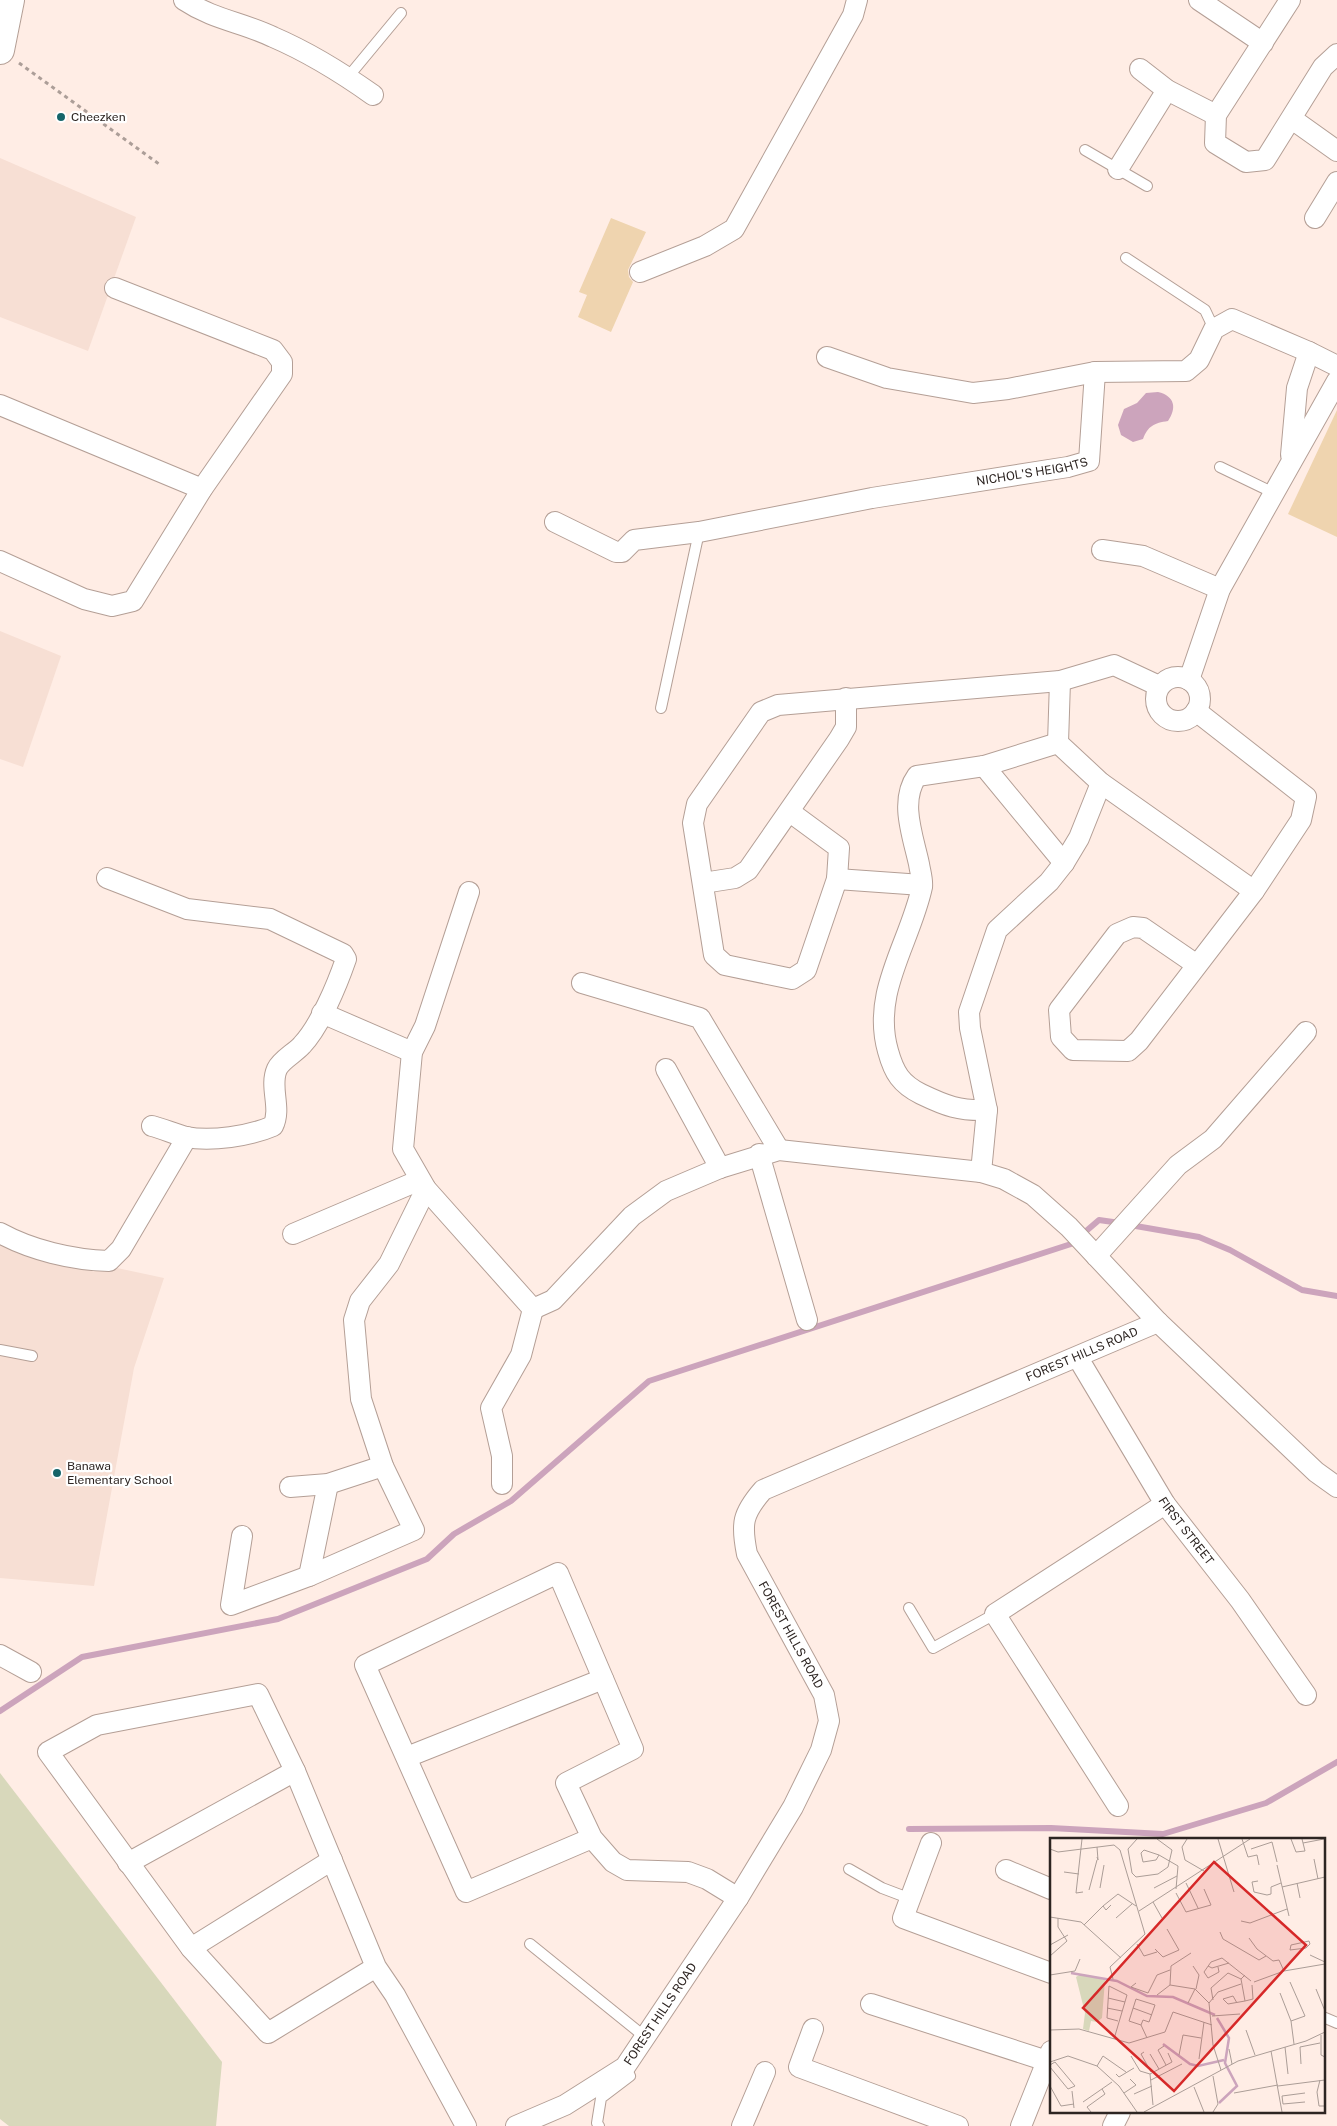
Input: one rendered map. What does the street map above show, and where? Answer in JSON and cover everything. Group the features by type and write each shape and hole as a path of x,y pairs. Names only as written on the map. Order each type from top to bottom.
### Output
{"street":[{"path":"0,49 10,0"},
{"path":"184,0 204,13 272,36 348,77 373,95"},
{"path":"640,272 705,246 734,229 853,15 858,0"},
{"path":"1199,0 1264,44"},
{"path":"1290,0 1264,44 1216,115 1215,143 1246,162 1265,160 1323,67 1337,54"},
{"path":"1140,69 1167,90 1216,115"},
{"path":"1118,169 1167,90"},
{"path":"1292,119 1337,151"},
{"path":"1315,218 1337,182"},
{"path":"0,561 84,599 112,606 133,601 202,488 282,374 282,362 273,350 115,288"},
{"path":"827,357 888,378 973,393 1008,389 1095,372 1186,371 1199,360 1214,328 1232,319 1337,366"},
{"path":"1291,462 1297,388 1309,352"},
{"name":"NICHOL'S HEIGHTS","path":"555,522 616,552 627,550 634,540 699,532 872,498 1068,467 1088,461 1095,372"},
{"path":"1189,680 1220,589 1337,380"},
{"path":"0,405 202,488"},
{"path":"1102,550 1143,556 1220,589"},
{"path":"790,812 839,848 837,879 806,970 792,979 725,965 714,955 693,823 697,804 761,712 778,704 1060,681 1105,666 1114,665 1159,686"},
{"path":"1178,677 1189,680 1197,688 1200,700 1196,711 1185,720 1171,720 1160,712 1155,699 1159,686 1178,677"},
{"path":"1060,681 1058,743 1101,783 1254,891"},
{"path":"703,883 735,878 748,870 790,812 846,727 846,698"},
{"path":"1196,711 1306,797 1301,820 1254,891 1139,1040 1128,1051 1073,1050 1061,1037 1059,1010 1117,934 1133,927 1143,928 1197,964"},
{"path":"987,1110 963,1111 943,1105 911,1089 893,1071 884,1037 884,1009 888,982 922,885 907,802 910,787 917,776 984,766 1058,743"},
{"path":"984,766 1064,863"},
{"path":"982,1172 987,1110 970,1028 969,1012 997,930 1048,882 1064,863 1079,838 1101,783"},
{"path":"107,878 187,909 270,919 343,954 346,959 322,1013 303,1044 277,1068 274,1078 277,1117 274,1126 255,1134 230,1137 187,1137 152,1126"},
{"path":"837,879 922,885"},
{"path":"469,892 425,1026 412,1052 403,1149 423,1185 533,1309"},
{"path":"582,983 700,1018 779,1150"},
{"path":"322,1013 412,1052"},
{"path":"1093,1253 1126,1223 1178,1165 1213,1139 1306,1032"},
{"path":"666,1069 720,1168"},
{"path":"0,1233 22,1245 94,1261 108,1261 117,1253 187,1137"},
{"path":"533,1309 553,1300 632,1216 666,1191 720,1168 760,1154 779,1150 982,1172 1004,1179 1033,1195 1069,1227 1158,1322 1316,1472 1337,1487"},
{"path":"760,1154 807,1320"},
{"path":"293,1234 423,1185"},
{"path":"242,1536 230,1606 309,1576 414,1530 383,1466 361,1399 354,1320 360,1301 389,1264 423,1185"},
{"path":"502,1484 502,1456 491,1408 521,1355 533,1309"},
{"name":"FOREST HILLS ROAD","path":"516,2126 565,2105 625,2067 738,1898 793,1807 821,1750 829,1721 824,1695 746,1554 742,1529 750,1505 763,1490 1078,1358 1158,1322"},
{"name":"FIRST STREET","path":"1078,1358 1165,1504 1240,1600 1306,1695"},
{"path":"290,1487 328,1484 383,1466"},
{"path":"309,1576 328,1484"},
{"path":"1118,1806 995,1614 1165,1504"},
{"path":"592,1838 466,1892 365,1665 558,1572 633,1749 566,1783 592,1838 612,1862 627,1870 688,1872 707,1879 738,1898"},
{"path":"0,1655 31,1672"},
{"path":"407,1757 603,1679"},
{"path":"376,1967 268,2033 191,1948 48,1752 97,1725 258,1694 296,1771 376,1967 395,1995 466,2126"},
{"path":"128,1863 296,1771"},
{"path":"931,1843 903,1918 1050,1973"},
{"path":"191,1948 332,1860"},
{"path":"1006,1870 1050,1889"},
{"path":"870,2004 1049,2056 1021,2126"},
{"path":"813,2029 799,2067 958,2126"},
{"path":"742,2126 765,2072"},
{"path":"1113,2126 1119,2114"}],"lane":[{"path":"348,77 401,12"},
{"path":"1085,150 1147,186"},
{"path":"1126,258 1205,310 1214,328"},
{"path":"1220,467 1274,493"},
{"path":"661,708 699,532"},
{"path":"0,1350 32,1356"},
{"path":"909,1608 933,1648 995,1614"},
{"path":"849,1869 882,1888 911,1899"},
{"path":"530,1944 644,2038"},
{"path":"1324,2017 1337,2023"},
{"path":"599,2126 597,2123 601,2098 630,2076 625,2067"}],"path":[{"path":"0,49 158,164"}],"shaded area":[{"path":"0,158 136,217 88,351 0,317"},
{"path":"1158,392 1168,396 1173,403 1173,412 1168,421 1152,426 1143,439 1133,442 1121,435 1118,425 1124,409 1137,403 1146,393"},
{"path":"0,631 61,656 23,767 0,759"},
{"name":"Banawa Elementary School","path":"0,1243 164,1278 134,1368 94,1586 0,1578"}],"green space":[{"path":"0,1773 222,2062 216,2126 9,2126 0,2119"}],"building":[{"path":"611,218 646,232 628,270 629,277 633,282 611,332 578,317 587,295 579,292"},
{"path":"1337,410 1337,537 1288,514"}],"waterway":[{"path":"0,1711 82,1657 278,1619 427,1559 454,1534 511,1501 649,1381 1071,1244 1099,1220 1120,1223"},
{"path":"1130,1225 1199,1237 1230,1250 1302,1290 1337,1296"},
{"path":"909,1829 1051,1828 1163,1834 1266,1803 1337,1762"}],"place":[{"name":"Cheezken","path":"61,117"},
{"name":"Banawa Elementary School","path":"57,1473"}]}
